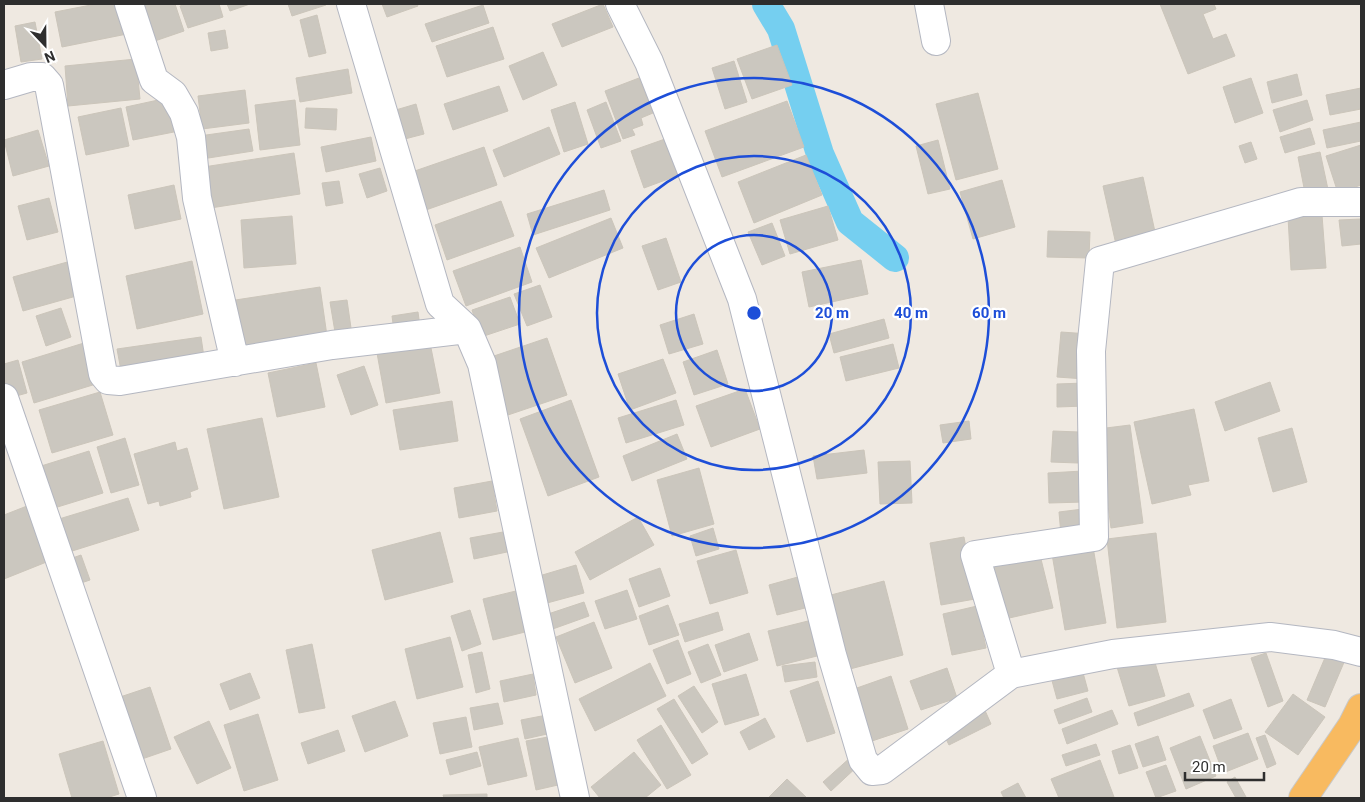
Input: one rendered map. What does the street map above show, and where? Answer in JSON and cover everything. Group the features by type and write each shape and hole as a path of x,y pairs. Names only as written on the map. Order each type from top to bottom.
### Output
{"highway":[{"path":"1304,798 1358,724"}],"street":[{"path":"129,4 154,80 173,94 184,113 191,137 197,198 234,362"},
{"path":"352,4 440,304 467,329 482,364 575,798"},
{"path":"620,4 649,62 742,299 832,655 863,760 872,771 882,770 1012,674 1113,654 1270,637 1334,645 1361,652"},
{"path":"928,4 936,41"},
{"path":"4,85 31,77 42,77 49,85 103,374 108,380 120,381 332,345 467,329"},
{"path":"1012,674 975,555 1094,537 1091,351 1100,261 1301,202 1361,202"},
{"path":"4,398 142,798"}],"building":[{"path":"96,4 121,4 127,34 62,47 55,12"},
{"path":"133,4 175,4 184,31 146,44"},
{"path":"186,4 219,4 223,17 188,28 180,6"},
{"path":"227,4 250,4 230,11"},
{"path":"288,4 326,4 326,5 292,16"},
{"path":"382,4 417,4 418,6 387,17"},
{"path":"603,4 613,27 562,47 552,24"},
{"path":"1160,4 1214,4 1216,9 1203,14 1213,39 1226,34 1235,56 1188,74"},
{"path":"483,5 489,23 432,42 425,24"},
{"path":"317,15 326,53 309,57 300,20"},
{"path":"35,22 42,59 21,62 15,26"},
{"path":"493,27 504,59 447,77 436,46"},
{"path":"225,30 228,48 211,51 208,33"},
{"path":"777,45 792,85 752,99 737,59"},
{"path":"543,52 557,85 523,100 509,66"},
{"path":"136,59 140,99 68,106 65,66"},
{"path":"734,61 747,102 725,109 712,68"},
{"path":"348,69 352,93 300,102 296,78"},
{"path":"1297,74 1302,95 1272,103 1267,82"},
{"path":"639,78 653,113 641,118 643,125 632,129 635,135 623,139 605,91"},
{"path":"1251,78 1263,113 1235,123 1223,87"},
{"path":"499,86 508,111 453,130 444,104"},
{"path":"1361,88 1361,109 1330,115 1326,95"},
{"path":"245,90 249,123 202,129 198,96"},
{"path":"978,93 998,169 956,180 936,104"},
{"path":"172,97 179,131 133,140 126,107"},
{"path":"295,100 300,145 260,150 255,105"},
{"path":"1307,100 1313,120 1280,132 1273,110"},
{"path":"787,101 804,147 722,177 705,131"},
{"path":"575,102 588,144 564,152 551,110"},
{"path":"606,102 621,141 601,148 587,110"},
{"path":"416,104 424,134 397,141 389,112"},
{"path":"121,108 129,146 86,155 78,117"},
{"path":"306,108 337,109 336,130 305,128"},
{"path":"1361,122 1361,141 1327,148 1323,130"},
{"path":"549,127 560,154 504,177 493,150"},
{"path":"1310,128 1315,144 1285,153 1280,137"},
{"path":"249,129 253,151 202,159 199,136"},
{"path":"38,130 49,166 13,176 4,140"},
{"path":"371,137 376,161 326,172 321,147"},
{"path":"665,139 679,175 644,188 631,151"},
{"path":"938,140 950,189 928,194 916,146"},
{"path":"1251,142 1257,159 1245,163 1239,146"},
{"path":"1361,145 1361,185 1338,193 1326,156"},
{"path":"484,147 497,185 423,211 409,173"},
{"path":"1320,152 1329,194 1306,198 1298,157"},
{"path":"294,153 300,194 204,209 197,168"},
{"path":"806,155 822,195 754,223 738,182"},
{"path":"380,168 387,191 367,198 359,174"},
{"path":"1143,177 1157,241 1117,249 1103,186"},
{"path":"1002,180 1015,227 973,239 960,192"},
{"path":"339,181 343,203 326,206 322,183"},
{"path":"174,185 181,219 135,229 128,195"},
{"path":"604,190 610,210 533,235 527,214"},
{"path":"49,198 58,232 27,240 18,206"},
{"path":"501,201 514,236 447,260 435,225"},
{"path":"828,206 838,240 790,254 780,220"},
{"path":"1322,215 1326,268 1291,270 1288,217"},
{"path":"292,216 296,264 244,268 241,220"},
{"path":"611,218 623,248 549,278 536,248"},
{"path":"1361,219 1361,244 1342,246 1339,220"},
{"path":"772,223 785,256 762,265 748,232"},
{"path":"1048,231 1090,232 1089,258 1047,257"},
{"path":"666,238 681,282 658,290 642,246"},
{"path":"520,247 532,282 466,306 453,271"},
{"path":"861,260 868,294 809,307 802,272"},
{"path":"71,261 80,295 23,311 13,277"},
{"path":"192,261 203,314 137,329 126,276"},
{"path":"540,285 552,317 527,326 514,294"},
{"path":"320,287 327,336 236,350 229,301"},
{"path":"510,297 520,324 481,337 472,310"},
{"path":"347,300 352,335 336,338 330,302"},
{"path":"61,308 71,337 46,346 36,316"},
{"path":"418,312 420,327 394,331 392,316"},
{"path":"694,314 703,344 669,354 660,325"},
{"path":"884,319 889,338 834,353 829,334"},
{"path":"1061,332 1089,334 1085,379 1057,377"},
{"path":"201,337 205,364 122,376 117,349"},
{"path":"547,338 567,395 508,415 488,358"},
{"path":"84,343 96,384 34,403 22,362"},
{"path":"430,343 440,393 386,403 377,353"},
{"path":"893,344 899,368 846,381 840,357"},
{"path":"717,350 728,384 694,395 683,362"},
{"path":"663,359 676,393 630,410 618,374"},
{"path":"18,360 27,393 9,398 4,378 4,364"},
{"path":"316,363 325,407 277,417 268,373"},
{"path":"364,366 378,405 351,415 337,375"},
{"path":"1270,382 1280,411 1225,431 1215,402"},
{"path":"1085,383 1085,406 1057,407 1057,384"},
{"path":"745,389 760,429 711,447 696,406"},
{"path":"100,392 113,435 52,453 39,410"},
{"path":"571,400 599,477 548,496 520,419"},
{"path":"676,400 684,425 626,443 618,418"},
{"path":"452,401 458,441 400,450 393,410"},
{"path":"1194,409 1209,481 1188,485 1191,495 1152,504 1134,422"},
{"path":"262,418 279,497 224,509 207,429"},
{"path":"969,421 971,439 943,443 940,425"},
{"path":"1130,425 1143,523 1111,528 1098,429"},
{"path":"1292,428 1307,482 1273,492 1258,438"},
{"path":"1053,431 1079,432 1078,463 1051,462"},
{"path":"677,434 687,459 632,481 623,456"},
{"path":"125,438 139,485 111,493 97,447"},
{"path":"175,442 177,451 187,448 198,489 190,492 191,497 160,506 159,501 148,504 134,454"},
{"path":"864,450 867,473 817,479 813,456"},
{"path":"89,451 103,493 51,509 38,467"},
{"path":"910,461 912,503 880,504 878,462"},
{"path":"699,468 714,524 672,536 657,480"},
{"path":"1083,471 1084,502 1049,503 1048,473"},
{"path":"492,481 497,511 459,518 454,488"},
{"path":"128,498 139,530 69,552 59,519"},
{"path":"27,506 49,561 4,579 4,515"},
{"path":"1083,509 1085,533 1061,535 1059,512"},
{"path":"638,517 654,545 590,580 575,552"},
{"path":"713,528 719,549 696,556 690,536"},
{"path":"440,532 453,582 385,600 372,550"},
{"path":"503,532 507,552 474,559 470,538"},
{"path":"1156,533 1166,622 1117,628 1107,539"},
{"path":"964,537 975,599 941,605 930,543"},
{"path":"1093,547 1106,623 1065,630 1052,554"},
{"path":"736,550 748,593 710,604 697,561"},
{"path":"1039,551 1053,608 1005,619 991,562"},
{"path":"81,555 90,580 72,586 64,561"},
{"path":"576,565 584,593 547,603 539,576"},
{"path":"660,568 670,596 639,607 629,579"},
{"path":"805,575 813,606 777,615 769,585"},
{"path":"884,581 903,655 850,669 831,595"},
{"path":"520,590 529,631 493,640 483,599"},
{"path":"627,590 637,619 605,629 595,601"},
{"path":"584,602 589,616 550,630 545,615"},
{"path":"668,605 679,635 649,645 639,616"},
{"path":"977,606 986,648 952,655 943,614"},
{"path":"470,610 481,644 462,651 451,616"},
{"path":"718,612 723,630 685,642 679,624"},
{"path":"812,620 821,655 777,666 768,631"},
{"path":"594,622 612,668 575,683 556,637"},
{"path":"749,633 758,660 724,672 715,645"},
{"path":"450,637 463,687 417,699 405,649"},
{"path":"678,640 691,674 667,684 653,650"},
{"path":"312,644 325,708 299,713 286,650"},
{"path":"708,644 721,675 701,683 688,652"},
{"path":"482,652 490,689 476,693 468,655"},
{"path":"1266,653 1283,701 1268,707 1251,658"},
{"path":"1327,653 1345,660 1325,707 1307,700"},
{"path":"1153,656 1165,696 1129,706 1117,667"},
{"path":"815,662 817,677 785,682 782,666"},
{"path":"650,663 666,696 595,731 579,699"},
{"path":"947,668 957,698 921,710 910,681"},
{"path":"1082,669 1088,691 1057,699 1051,677"},
{"path":"250,673 260,698 230,710 220,684"},
{"path":"533,674 536,695 504,702 500,681"},
{"path":"746,674 759,715 725,725 712,684"},
{"path":"891,676 908,729 872,741 854,689"},
{"path":"818,681 835,733 807,742 790,691"},
{"path":"694,686 718,722 702,733 678,696"},
{"path":"150,687 171,749 139,760 117,698"},
{"path":"1189,693 1194,706 1138,726 1134,713"},
{"path":"1293,694 1325,717 1298,755 1265,732"},
{"path":"1087,698 1092,712 1059,724 1054,710"},
{"path":"674,699 708,754 692,764 657,709"},
{"path":"1231,699 1242,729 1214,739 1203,710"},
{"path":"395,701 408,736 365,752 352,716"},
{"path":"498,703 503,724 474,730 470,708"},
{"path":"983,706 991,724 949,745 940,727"},
{"path":"1112,710 1118,724 1067,744 1062,729"},
{"path":"258,714 278,780 244,791 224,725"},
{"path":"552,714 556,732 525,739 521,720"},
{"path":"466,717 472,747 440,754 433,723"},
{"path":"765,718 775,737 749,750 740,732"},
{"path":"209,721 231,768 197,784 174,737"},
{"path":"661,725 691,775 667,789 637,740"},
{"path":"338,730 345,751 308,764 301,743"},
{"path":"1248,733 1258,759 1223,773 1213,746"},
{"path":"1265,735 1276,764 1267,768 1256,738"},
{"path":"1158,736 1166,760 1143,767 1135,744"},
{"path":"1200,736 1216,776 1186,789 1170,748"},
{"path":"548,737 558,785 536,790 526,741"},
{"path":"518,738 527,776 488,785 479,747"},
{"path":"103,741 119,794 106,798 72,798 59,754"},
{"path":"1096,744 1100,755 1066,766 1062,755"},
{"path":"1130,745 1138,768 1119,774 1112,751"},
{"path":"477,752 481,766 450,775 446,760"},
{"path":"634,752 661,785 645,798 600,798 591,787"},
{"path":"852,756 860,764 831,791 823,782"},
{"path":"1100,760 1114,797 1059,798 1051,779"},
{"path":"1166,765 1176,791 1156,798 1146,772"},
{"path":"1235,777 1246,797 1236,798 1227,782"},
{"path":"787,779 807,798 768,798"},
{"path":"1018,783 1026,798 1004,798 1001,792"},
{"path":"487,794 487,798 444,798 443,795"}],"waterway":[{"path":"766,4 781,29 820,154 850,222 895,258"}]}
